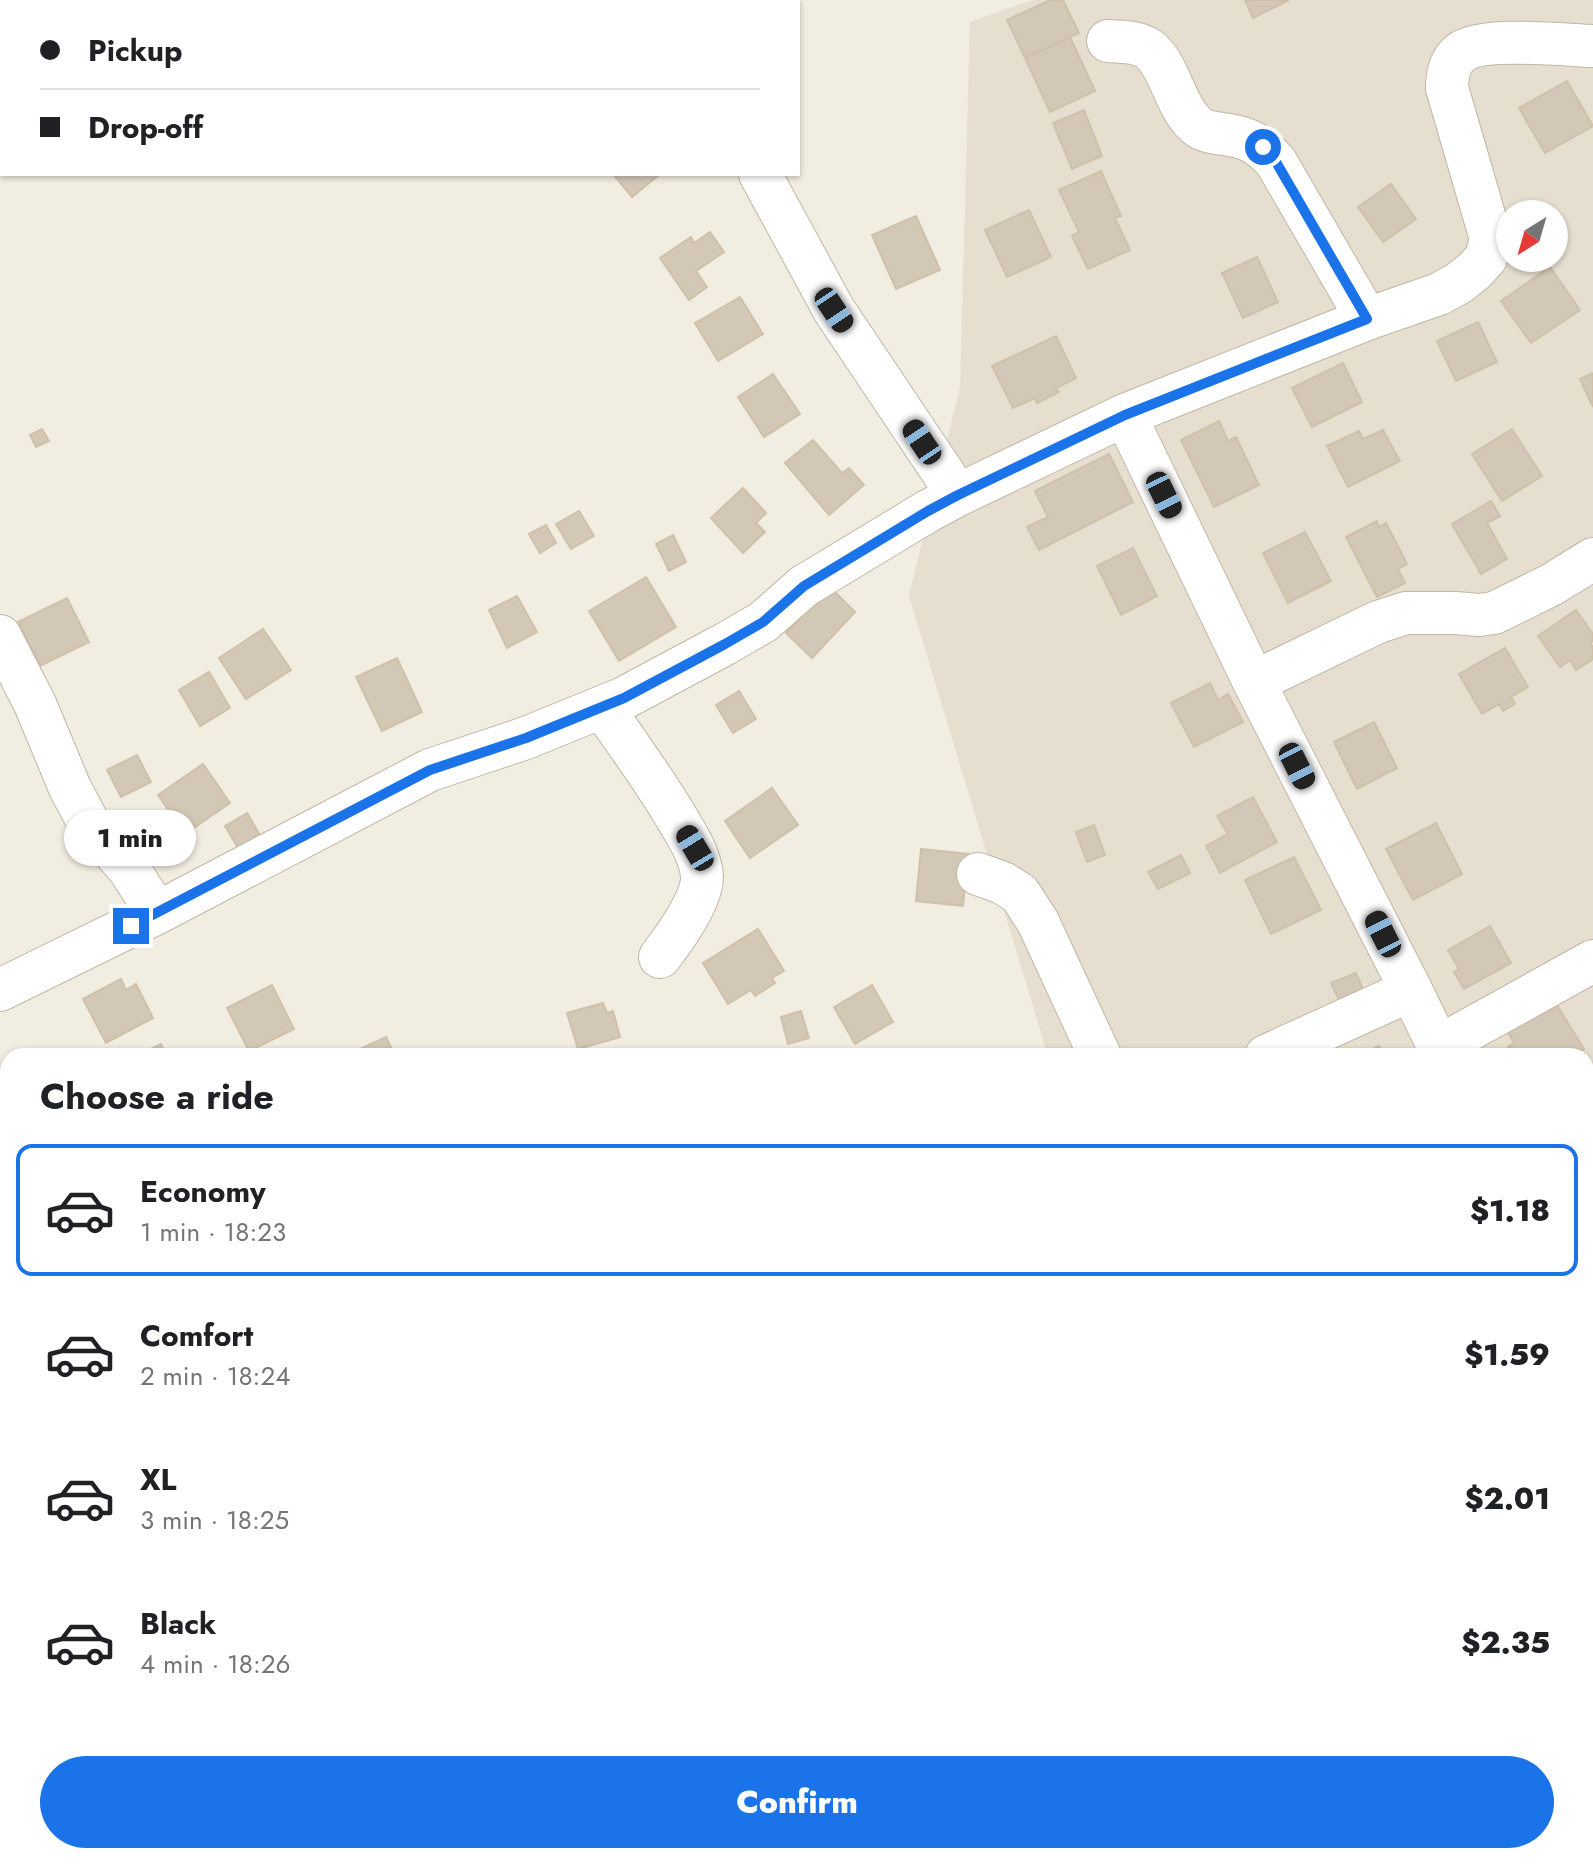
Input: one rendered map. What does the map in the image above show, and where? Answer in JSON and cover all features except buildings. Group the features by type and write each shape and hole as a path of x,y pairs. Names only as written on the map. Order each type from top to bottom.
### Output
{"street":[{"path":"1108,41 1149,48 1158,58 1184,111 1199,128 1243,137 1263,147 1276,162 1367,319"},
{"path":"0,990 157,913 430,770 526,738 637,691 763,622 804,586 958,495 1125,415 1367,319 1439,294 1459,283 1486,258 1491,239 1447,88 1448,71 1460,53 1483,44 1593,46"},
{"path":"761,176 834,310 958,495"},
{"path":"1125,415 1254,682 1438,1048"},
{"path":"1254,682 1378,622 1406,613 1494,613 1551,585 1593,559"},
{"path":"0,636 35,704 70,788 88,822 129,869 157,913"},
{"path":"602,707 665,798 695,848 702,878 692,908 660,957"},
{"path":"978,874 1003,883 1020,894 1038,922 1096,1048"},
{"path":"1447,1048 1593,961"},
{"path":"1284,1048 1411,990"}],"shaded area":[{"path":"1032,0 1593,0 1593,1048 1046,1048 909,596 960,387 970,22"}],"route":[{"path":"131,926 430,770 526,738 624,698 763,622 804,586 958,495 1125,415 1367,319 1276,162 1263,147"}]}
